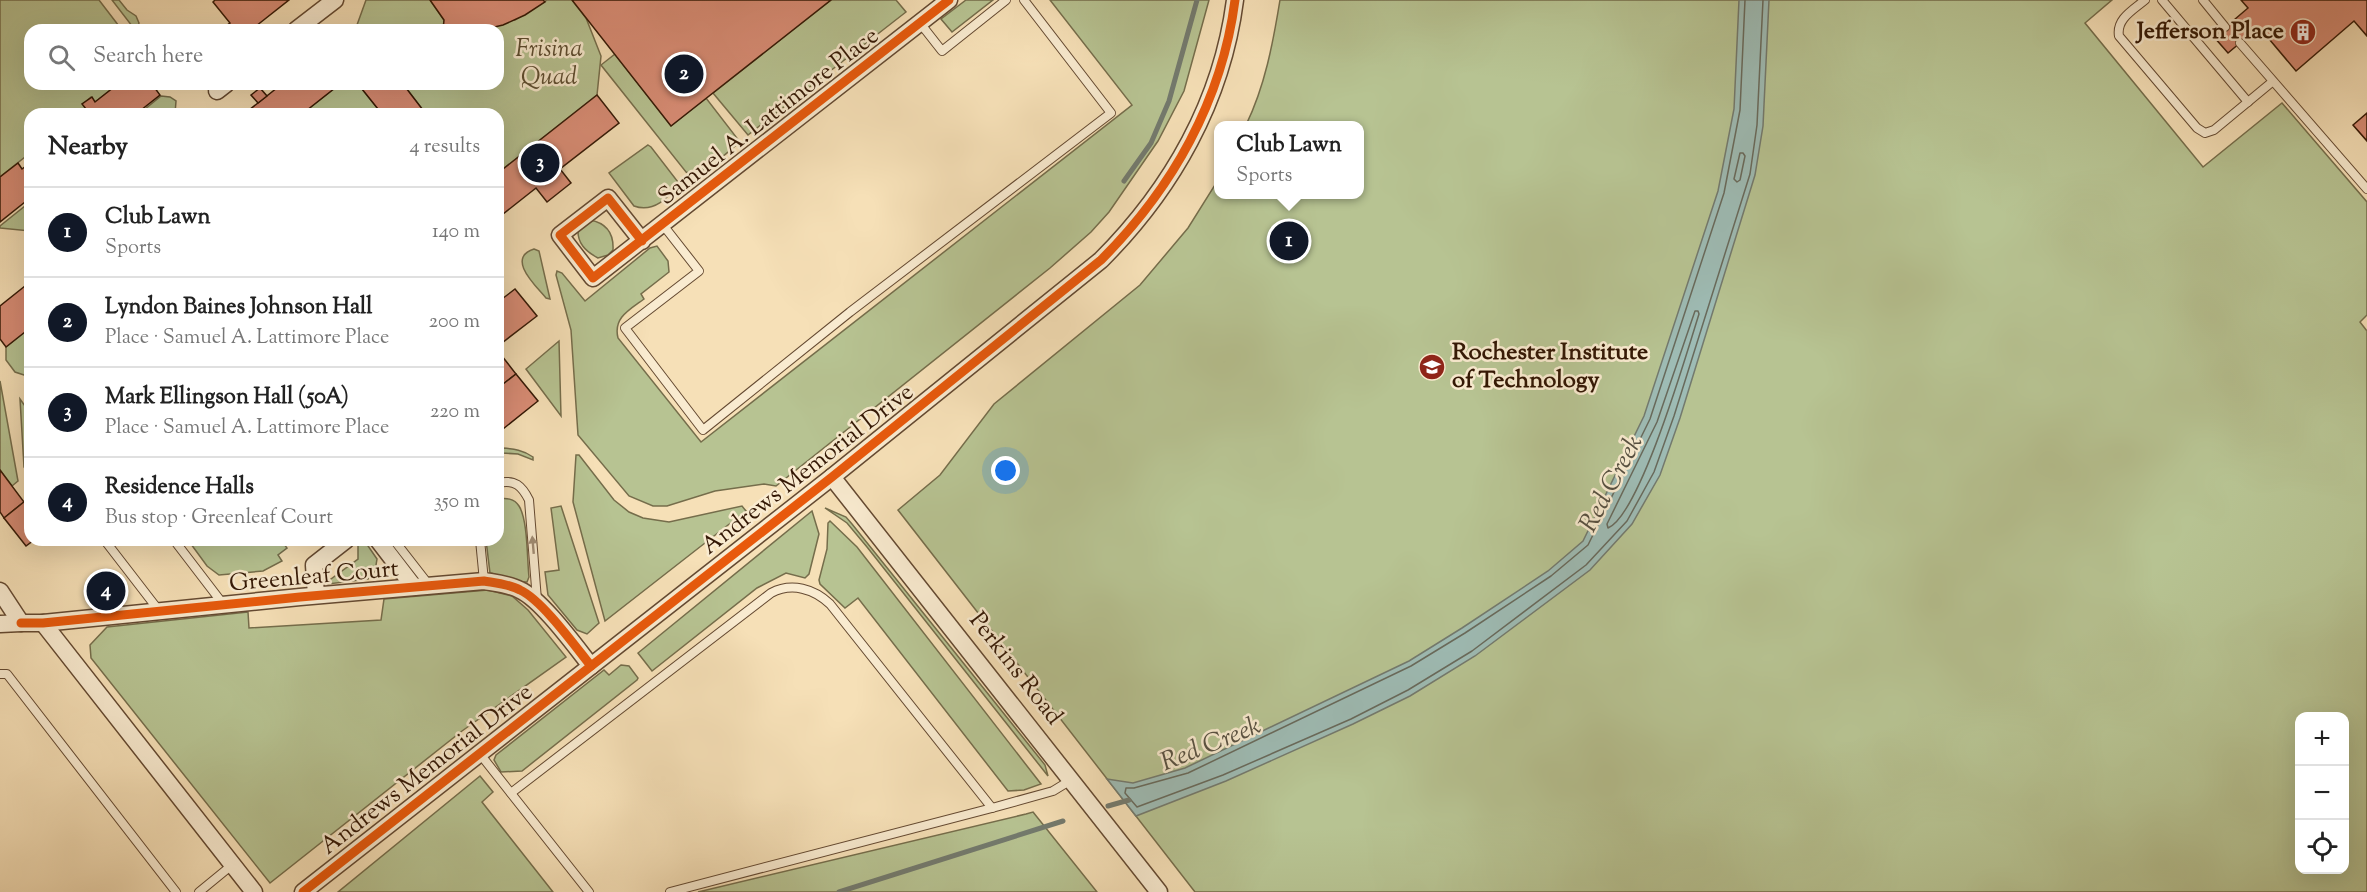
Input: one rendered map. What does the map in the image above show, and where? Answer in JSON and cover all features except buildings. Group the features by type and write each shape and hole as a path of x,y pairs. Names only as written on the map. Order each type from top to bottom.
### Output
{"street":[{"path":"304,24 335,0"},
{"name":"Samuel A. Lattimore Place","path":"642,241 608,198 560,235 593,278 642,241 663,225 949,0"},
{"name":"Andrews Memorial Drive","path":"303,892 832,477 1077,281 1107,254 1138,221 1178,165 1194,134 1219,73 1235,0"},
{"name":"Perkins Road","path":"832,477 1159,892"},
{"name":"Greenleaf Court","path":"316,595 314,565 338,546"},
{"name":"Greenleaf Court","path":"384,546 421,586"},
{"name":"Greenleaf Court","path":"0,624 43,623 316,595 484,581 507,584 523,591 538,603 591,666"},
{"path":"0,591 21,623"},
{"path":"43,623 254,892"}],"lane":[{"path":"920,23 942,51 1006,0"},
{"path":"663,225 699,272 625,328 703,430 850,312 1111,113 1024,0"},
{"path":"2145,0 2121,21 2118,29 2119,36 2197,128 2205,133 2214,130 2272,82"},
{"path":"2162,0 2248,102"},
{"path":"2203,0 2225,27"},
{"path":"2240,43 2367,189"},
{"path":"504,482 516,483 525,491 530,500 538,603"},
{"path":"109,546 160,612"},
{"path":"179,546 223,605"},
{"path":"398,546 421,586"},
{"path":"481,546 484,581"},
{"path":"511,793 771,593 787,587 815,592 830,604 992,808"},
{"path":"0,674 7,674 176,892"},
{"path":"480,754 589,892"},
{"path":"670,892 1032,798 1053,791 1071,780"},
{"path":"199,892 232,865"}],"green space":[{"path":"0,0 99,0 117,24 24,24 24,90 110,90 95,102 91,97 83,104 85,108 24,108 24,158 0,177"},
{"path":"112,0 119,0 136,16 139,24 130,24"},
{"path":"366,0 430,0 444,20 444,24 357,24"},
{"name":"Frisina Quad","path":"547,0 572,0 586,18 601,56 597,95 504,168 504,108 421,108 408,90 504,90 504,24 496,24 499,21 515,20"},
{"path":"831,0 896,0 906,12 748,135 713,93"},
{"path":"966,0 993,0 952,32 941,19"},
{"path":"1050,0 1209,0 1184,91 1158,141 1109,212 1091,232 1050,268 776,486 764,484 715,491 667,506 653,506 629,496 578,435 571,330 556,275 557,271 562,273 585,301 650,248 657,246 668,261 669,272 641,294 644,299 620,320 618,338 701,442 1132,105"},
{"path":"1280,0 2112,0 2085,23 2203,167 2282,103 2367,202 2367,315 2360,322 2367,331 2367,892 1195,892 898,510 940,475 994,404 1140,285 1188,228 1214,186 1214,199 1364,199 1364,121 1248,121 1263,80"},
{"path":"615,54 671,126 706,98 740,142 707,168 699,172 686,172 601,65"},
{"path":"332,90 363,90 377,108 310,108"},
{"path":"161,96 170,97 176,101 175,108 146,108"},
{"path":"648,145 678,182 660,203 641,208 634,206 609,173"},
{"path":"24,207 24,230 0,228"},
{"path":"590,220 608,229 612,238 613,250 608,255 598,258 580,242 578,228"},
{"path":"534,249 539,251 550,299 546,298 525,272 523,259 526,253"},
{"path":"24,333 24,375 15,372 6,360 6,347"},
{"path":"559,341 561,416 526,369"},
{"path":"0,381 18,481 12,486 0,470"},
{"path":"20,399 24,405 24,467"},
{"path":"504,448 526,453 533,457 533,460 518,454 504,453"},
{"path":"576,455 579,455 614,500 629,512 643,518 669,522 742,506 746,511 605,621 573,502"},
{"path":"504,499 512,500 519,506 524,521 529,577 527,582 490,573 487,546 504,546"},
{"path":"561,506 599,623 587,634 577,630 548,595 545,572 559,570 551,508"},
{"path":"825,508 846,517 852,524 1045,765 1048,776 867,547 847,523"},
{"path":"812,511 819,534 809,574 805,578 786,573 757,588 652,671 638,653"},
{"path":"830,521 857,547 1041,784 1024,790 1008,791 858,598 845,608 820,584"},
{"path":"192,546 286,546 287,548 278,555 282,561 263,571 219,575 207,566"},
{"path":"358,546 368,546 377,559 375,571 368,579 328,584 327,582 358,559"},
{"path":"488,590 512,596 528,610 566,657 462,731 270,883 91,658 90,645 107,627 248,612 249,628 381,620 384,599"},
{"path":"621,665 629,666 638,678 637,680 522,771 501,772 494,760 496,755 604,670 609,675"},
{"path":"480,776 493,792 482,802 553,892 338,892"},
{"path":"1033,812 1097,892 698,892 1026,814"}],"water":[{"path":"1739,0 1769,0 1763,126 1755,175 1680,418 1660,475 1632,524 1590,570 1475,656 1410,696 1226,781 1136,816 1107,779 1133,783 1185,768 1409,661 1548,571 1583,541 1644,416 1718,191 1734,109"}],"waterway":[{"path":"1124,181 1151,143 1169,101 1197,0"},
{"name":"Red Creek","path":"1108,806 1129,800"},
{"name":"Red Creek","path":"839,892 1063,821"}],"cycle path":[{"path":"642,241 608,198 560,235 593,278 949,0"},
{"path":"303,892 832,477 1101,260 1150,204 1190,141 1219,73 1235,0"},
{"path":"21,623 43,623 484,581 511,586 529,595 558,624 591,666"}],"place":[{"name":"Jefferson Place","path":"2303,32"},
{"name":"Lyndon Baines Johnson Hall","path":"684,74"},
{"name":"Mark Ellingson Hall (50A)","path":"540,163"},
{"name":"Club Lawn","path":"1289,241"},
{"name":"Rochester Institute of Technology","path":"1432,367"},
{"name":"Residence Halls","path":"106,591"}]}
